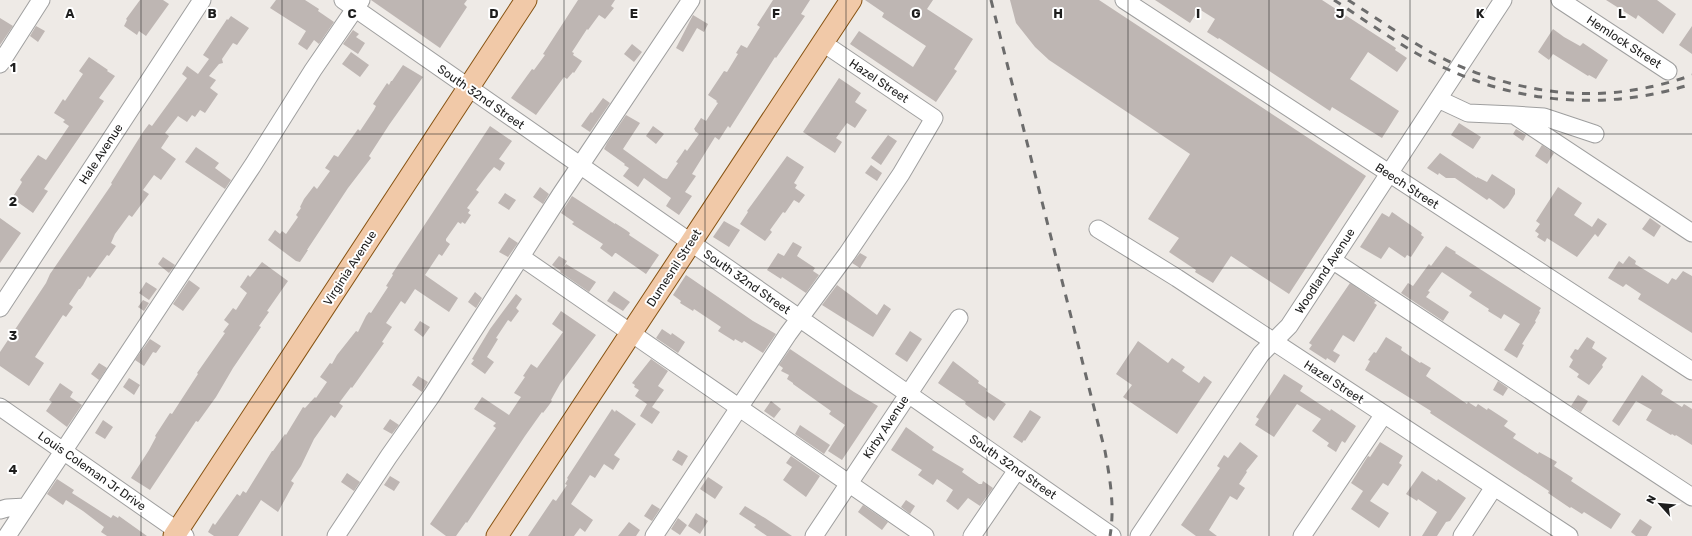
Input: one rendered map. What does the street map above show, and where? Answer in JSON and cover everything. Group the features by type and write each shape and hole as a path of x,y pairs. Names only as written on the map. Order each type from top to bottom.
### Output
{"main road":[{"name":"Virginia Avenue","path":"179,534 526,0"},
{"name":"Dumesnil Street","path":"497,536 851,0"}],"street":[{"path":"0,64 41,0"},
{"name":"Hale Avenue","path":"0,308 202,0"},
{"path":"336,536 389,456 432,395 603,131 691,0"},
{"name":"Beech Street","path":"1124,0 1692,371"},
{"name":"Woodland Avenue","path":"1139,536 1261,354 1289,326 1503,0"},
{"name":"Hemlock Street","path":"1560,0 1668,71"},
{"path":"7,536 253,165 353,3"},
{"name":"South 32nd Street","path":"353,3 468,88 1112,536"},
{"name":"Hazel Street","path":"800,319 847,254 901,174 934,118 823,43"},
{"path":"1438,99 1468,113 1544,117 1595,134"},
{"path":"1514,115 1692,234"},
{"name":"Hazel Street","path":"1098,229 1177,278 1568,536"},
{"path":"521,257 632,332 848,484 857,488 925,536"},
{"path":"1332,260 1692,498"},
{"name":"Kirby Avenue","path":"814,536 959,318"},
{"path":"654,536 788,334 800,319"},
{"name":"Louis Coleman Jr Drive","path":"0,407 179,534"},
{"path":"1302,536 1384,414"},
{"path":"972,536 1017,470"},
{"path":"1462,536 1494,487"},
{"path":"0,510 26,507"}],"building":[{"path":"140,0 163,0 169,4 146,36 139,31 137,35 124,26 127,20 126,19"},
{"path":"276,0 305,0 319,9 318,11 334,22 319,44 314,40 307,50 298,44 306,31 270,8"},
{"path":"371,0 467,0 464,4 467,7 440,48"},
{"path":"578,0 615,0 611,6 614,8 605,19 599,15 588,30 587,29 572,52 574,53 573,55 582,61 574,73 573,72 567,79 564,77 536,115 511,98 532,69 534,70 545,55 543,54"},
{"path":"773,0 810,0 801,14 805,16 776,58 775,57 730,128 728,126 719,140 715,137 692,174 696,176 685,192 692,196 679,215 666,206 671,198 644,178 638,187 623,176 629,168 604,149 626,115 640,123 623,149 663,178 667,179 678,163 676,162 685,149 687,151 699,134 694,129 701,118 706,121 718,103 708,95 724,71 727,72 738,54 736,53 741,45 747,48 760,27 757,25"},
{"path":"865,0 933,0 927,9 973,39 954,69 957,71 936,102 850,44 859,31 913,67 926,46 882,17 884,13"},
{"path":"1010,0 1099,0 1366,176 1289,294 1231,256 1213,283 1195,272 1196,270 1169,252 1179,238 1148,219 1190,154 1049,60 1035,47 1016,23"},
{"path":"1155,0 1322,0 1396,48 1395,50 1407,58 1397,72 1368,52 1350,79 1399,111 1382,138 1332,107 1330,111 1219,38 1218,39 1207,32 1215,19 1199,9 1190,23"},
{"path":"1606,0 1657,0 1676,14 1663,34 1638,15 1636,19"},
{"path":"693,15 708,24 704,32 697,28 683,52 676,48"},
{"path":"231,16 249,28 237,45 233,43 222,59 223,63 219,64 209,76 216,80 210,88 218,94 205,113 200,110 195,117 192,115 187,122 178,116 165,133 169,136 161,148 176,159 161,180 154,175 143,190 149,194 132,217 129,215 115,234 111,243 116,246 109,256 107,255 90,278 88,276 69,304 73,307 66,317 63,315 35,357 44,363 29,386 0,366 0,352 46,283 50,274 112,184 111,183 143,132 149,124 152,126 187,78 182,74 187,66 198,74 209,59 203,55 227,19 228,20"},
{"path":"0,18 13,26 0,45"},
{"path":"36,26 45,31 38,42 30,36"},
{"path":"1692,26 1692,54 1679,45"},
{"path":"1553,29 1580,46 1583,43 1608,60 1596,79 1589,75 1588,76 1553,54 1549,60 1538,52"},
{"path":"353,30 359,34 356,37 365,43 358,54 343,44"},
{"path":"632,44 642,52 634,62 624,54"},
{"path":"351,52 369,65 360,77 342,64"},
{"path":"89,57 115,76 99,98 104,101 44,189 48,191 33,213 12,198 22,182 20,180 38,155 46,160 69,126 63,122 65,120 54,113 63,99 65,101 83,74 79,71"},
{"path":"403,65 423,77 389,125 369,156 371,158 348,188 300,262 296,261 268,240 275,230 280,234 282,231 286,234 298,217 296,215 301,208 300,207 304,199 314,186 317,189 330,171 325,168 334,155 338,157 358,129 360,131 376,106 373,104 387,83 389,85"},
{"path":"839,78 861,93 855,102 867,110 855,128 847,123 836,138 842,142 835,153 803,132"},
{"path":"603,98 610,103 590,132 581,126"},
{"path":"1459,123 1481,137 1473,149 1451,135"},
{"path":"490,126 512,141 499,159 505,163 500,171 494,167 476,190 479,192 467,208 470,210 468,213 471,215 465,224 458,222 446,239 446,241 450,244 442,256 439,254 425,275 458,298 449,312 415,289 405,304 401,301 386,323 392,327 382,342 384,343 352,388 351,387 339,403 343,406 335,418 331,415 314,439 301,466 291,481 294,483 278,512 261,500 238,536 214,536 208,532 213,523 215,525 237,494 240,496 243,491 246,493 272,451 285,434 286,435 303,407 305,408 315,397 316,398 327,382 320,377 330,363 332,364 337,355 356,331 358,332 369,312 371,313 388,287 386,286 393,275 392,274"},
{"path":"653,126 664,134 656,144 646,136"},
{"path":"1516,129 1526,135 1523,141 1513,134"},
{"path":"888,135 897,141 881,165 871,158"},
{"path":"1542,145 1554,153 1547,164 1535,156"},
{"path":"196,147 219,163 215,168 231,180 225,189 185,162"},
{"path":"1440,153 1477,178 1487,182 1492,174 1515,189 1515,194 1508,205 1504,209 1489,198 1487,200 1455,178 1446,178 1427,168"},
{"path":"787,156 804,167 794,183 797,185 795,188 805,195 799,203 794,200 785,213 783,212 770,230 772,232 765,241 740,224 748,212 747,211"},
{"path":"871,165 882,173 877,181 865,173"},
{"path":"540,187 549,194 543,204 533,197"},
{"path":"1558,187 1582,203 1574,215 1592,227 1598,218 1607,224 1598,237 1595,234 1577,257 1547,238 1545,242 1537,237 1539,234 1535,231 1540,224 1536,221"},
{"path":"505,193 516,200 509,210 498,203"},
{"path":"572,196 626,230 630,233 629,235 659,255 646,274 616,253 612,257 600,248 603,244 572,224 574,222 561,213"},
{"path":"1392,212 1422,233 1421,235 1424,237 1411,257 1407,255 1405,258 1389,247 1381,259 1360,247 1382,213 1389,217"},
{"path":"0,218 21,233 0,263"},
{"path":"1650,218 1661,226 1654,237 1642,229"},
{"path":"724,221 740,230 729,247 713,237"},
{"path":"509,237 518,243 508,257 499,252"},
{"path":"793,242 802,247 797,256 815,268 813,271 819,275 806,293 782,277 781,279 767,270 778,253 784,256"},
{"path":"1446,246 1541,308 1535,321 1536,322 1522,344 1524,345 1517,358 1504,350 1520,324 1504,314 1501,319 1488,311 1489,309 1469,296 1472,292 1442,272 1428,291 1430,292 1426,297 1449,312 1443,321 1401,293 1408,283 1413,286 1429,264 1431,266"},
{"path":"860,253 867,257 860,268 852,263"},
{"path":"559,256 567,261 561,271 552,265"},
{"path":"1629,256 1636,261 1635,264 1668,284 1672,278 1676,280 1683,271 1692,276 1692,333 1638,299 1641,294 1626,284 1623,287 1608,278 1619,261 1623,264"},
{"path":"163,257 175,265 169,273 158,264"},
{"path":"262,262 288,281 267,311 269,312 259,326 261,327 233,368 216,397 198,422 196,421 150,490 131,478 149,450 156,437 155,436 170,413 172,414 198,374 197,373 225,333 223,332 229,324 224,320 233,308 236,310 247,293 240,287 248,275 250,277"},
{"path":"566,264 596,282 589,292 560,272"},
{"path":"686,275 753,321 776,334 763,353 744,341 742,343 735,339 734,341 718,331 721,327 694,309 693,311 680,303 681,301 673,295"},
{"path":"189,280 200,288 183,311 173,304"},
{"path":"146,282 157,289 149,300 139,293"},
{"path":"1350,283 1376,301 1374,303 1377,305 1354,342 1343,335 1333,351 1340,355 1335,363 1327,358 1326,360 1309,349 1312,345 1309,343"},
{"path":"837,285 877,315 884,304 891,309 873,337 822,305"},
{"path":"614,291 630,302 623,311 607,301"},
{"path":"475,292 482,298 476,308 468,302"},
{"path":"516,294 522,299 516,308 519,311 511,322 508,320 496,338 498,339 487,357 494,362 485,374 471,364 474,360 472,359 490,329"},
{"path":"143,300 149,303 144,311 138,307"},
{"path":"561,311 596,335 560,384 551,400 552,401 525,436 467,523 466,522 456,536 446,536 430,524 496,428 493,426 496,423 474,409 482,397 509,415 521,397 514,393 525,377 523,376 531,364 537,368 563,332 552,324"},
{"path":"420,321 430,327 423,337 414,330"},
{"path":"662,329 671,335 672,333 685,342 678,353 656,338"},
{"path":"910,331 922,339 907,362 895,354"},
{"path":"1386,337 1402,347 1401,350 1420,363 1421,362 1431,368 1426,376 1467,404 1468,402 1476,407 1478,404 1487,410 1488,408 1508,421 1504,426 1516,434 1513,438 1538,454 1539,452 1557,462 1554,466 1573,478 1571,481 1621,514 1611,529 1584,512 1582,514 1571,507 1570,508 1548,493 1549,491 1430,413 1431,411 1365,370 1370,361 1368,360 1374,352 1376,353"},
{"path":"1587,337 1595,342 1592,348 1607,358 1602,365 1603,367 1589,385 1577,377 1579,374 1569,367 1573,360 1570,357 1575,349 1578,350"},
{"path":"150,339 161,346 156,353 153,352 144,366 135,360"},
{"path":"1138,341 1168,363 1172,358 1185,367 1182,371 1199,383 1204,376 1212,382 1177,434 1123,397 1132,385 1116,374"},
{"path":"790,349 854,392 878,406 842,460 828,451 845,425 829,414 831,411 787,379 789,375 781,371 783,368 779,365"},
{"path":"651,359 668,371 658,386 664,390 652,407 660,412 652,424 640,416 647,404 635,396 639,390 634,387 635,385 632,383"},
{"path":"953,361 979,381 978,383 987,389 986,391 1006,404 994,421 988,416 986,419 977,413 965,404 966,402 938,383"},
{"path":"99,363 107,368 99,380 91,374"},
{"path":"1284,374 1303,386 1300,391 1356,426 1345,443 1342,441 1336,452 1327,446 1329,443 1312,431 1321,419 1297,404 1274,437 1255,425 1259,419 1256,417"},
{"path":"1642,375 1663,390 1661,394 1682,407 1684,404 1692,409 1692,445 1676,435 1671,435 1646,420 1652,410 1636,401 1619,426 1612,421"},
{"path":"418,376 428,382 422,392 412,385"},
{"path":"129,378 140,385 134,395 123,387"},
{"path":"1498,381 1508,388 1503,396 1493,390"},
{"path":"60,383 73,392 70,397 82,405 67,427 46,411 52,402 49,400"},
{"path":"1578,395 1588,401 1581,412 1571,406"},
{"path":"771,401 781,409 774,418 764,411"},
{"path":"612,409 615,412 616,410 636,424 614,455 620,459 613,470 604,464 595,478 590,475 571,504 593,520 585,532 580,528 574,536 528,536 553,499 556,501 567,485 565,484 568,479 567,478"},
{"path":"1030,410 1041,417 1025,441 1024,440 1022,443 1013,437"},
{"path":"390,419 399,425 392,434 383,429"},
{"path":"103,420 113,427 105,439 95,433"},
{"path":"800,425 830,445 824,454 795,434"},
{"path":"906,427 934,447 932,450 964,469 962,472 979,484 982,484 983,481 993,488 980,506 968,498 958,510 946,501 953,490 937,479 933,485 918,475 922,470 891,450"},
{"path":"1240,442 1258,456 1246,471 1247,472 1239,484 1245,488 1237,500 1230,496 1209,530 1217,536 1196,536 1181,525 1220,468 1217,466 1224,455 1228,458"},
{"path":"1380,442 1403,456 1399,463 1402,465 1388,486 1383,483 1370,501 1389,513 1379,528 1351,509 1363,491 1351,483 1368,456 1370,457"},
{"path":"678,450 688,456 682,466 672,460"},
{"path":"791,456 820,476 806,497 783,480 792,467 786,463"},
{"path":"1422,471 1437,481 1438,479 1466,498 1450,521 1446,522 1437,536 1422,536 1437,512 1418,499 1417,501 1406,494"},
{"path":"347,473 360,482 354,491 341,482"},
{"path":"390,476 400,482 394,491 384,485"},
{"path":"708,477 723,487 715,499 700,489"},
{"path":"57,479 74,490 72,493 111,518 113,515 118,518 119,516 147,536 107,536 101,532 104,527 83,511 66,500 63,505 47,494"},
{"path":"906,500 915,506 910,514 901,507"},
{"path":"652,504 660,509 652,521 644,516"},
{"path":"863,505 888,522 882,530 858,512"},
{"path":"745,506 792,536 767,536 754,527 756,525 739,514"},
{"path":"696,513 708,521 700,534 688,526"},
{"path":"678,518 687,525 680,535 671,529"},
{"path":"1640,519 1652,527 1647,536 1636,536 1631,532"},
{"path":"629,522 640,530 636,536 618,536"}],"railway":[{"path":"991,0 1105,451 1112,504 1110,536"},
{"path":"1334,0 1389,37 1432,62 1477,81 1507,90 1568,100 1599,100 1631,98 1692,84"},
{"path":"1348,0 1426,50 1460,67 1508,83 1558,92 1584,94 1609,93 1655,86 1692,75"}]}
